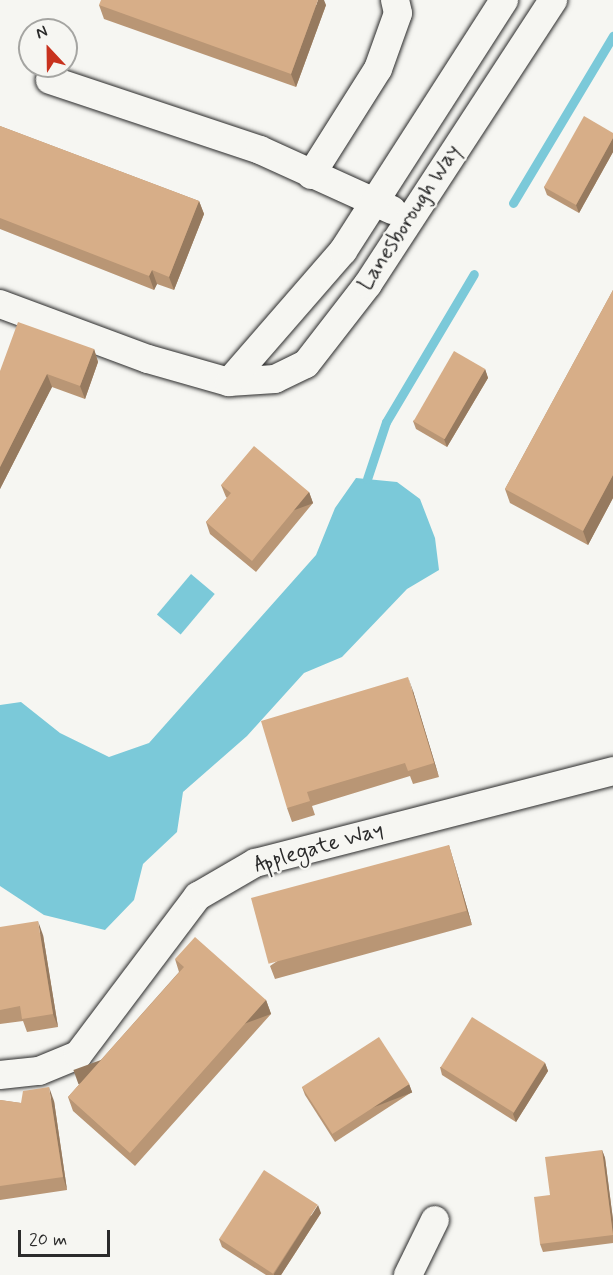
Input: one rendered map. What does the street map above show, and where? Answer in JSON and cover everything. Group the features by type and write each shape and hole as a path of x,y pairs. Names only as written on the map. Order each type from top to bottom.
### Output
{"street":[{"path":"311,175 378,69 398,13 395,0"},
{"name":"Lanesborough Way","path":"229,382 343,251 375,206 504,0"},
{"name":"Lanesborough Way","path":"0,304 148,359 229,382 275,379 306,364 368,284 553,0"},
{"path":"476,44 510,65"},
{"path":"50,80 260,150 375,206 412,215"},
{"name":"Applegate Way","path":"0,1075 39,1071 78,1055 198,896 255,863 613,771"},
{"path":"408,1275 435,1220"}],"water":[{"path":"356,478 397,482 420,499 435,538 439,570 407,589 342,657 304,673 247,736 183,792 177,832 143,864 134,900 105,930 44,915 0,886 0,705 21,702 60,733 109,757 149,743 316,555 335,508"},
{"path":"191,574 215,594 181,635 157,615"}],"building":[{"path":"101,0 318,0 291,74 99,5"},
{"path":"584,116 613,133 613,138 576,205 544,187"},
{"path":"0,126 199,201 169,277 152,270 149,276 0,218"},
{"path":"613,290 613,475 583,531 505,489"},
{"path":"18,322 94,349 80,386 47,374 0,467 0,371"},
{"path":"454,351 485,369 445,439 414,421"},
{"path":"254,446 309,492 252,561 206,522 231,493 221,485"},
{"path":"408,677 434,763 408,771 405,763 307,792 310,801 287,808 261,721"},
{"path":"449,845 467,911 269,964 251,898"},
{"path":"38,921 53,1014 22,1019 20,1006 0,1010 0,927"},
{"path":"195,937 266,1000 130,1153 68,1097 184,967 175,959"},
{"path":"472,1017 545,1063 514,1113 441,1067"},
{"path":"379,1037 409,1084 332,1134 302,1087"},
{"path":"49,1087 63,1177 0,1186 0,1100 21,1103 23,1091"},
{"path":"602,1150 613,1235 540,1244 534,1197 550,1195 545,1157"},
{"path":"264,1170 318,1205 273,1274 219,1239"}],"waterway":[{"path":"513,203 613,36"},
{"path":"367,479 386,422 474,274"}]}
